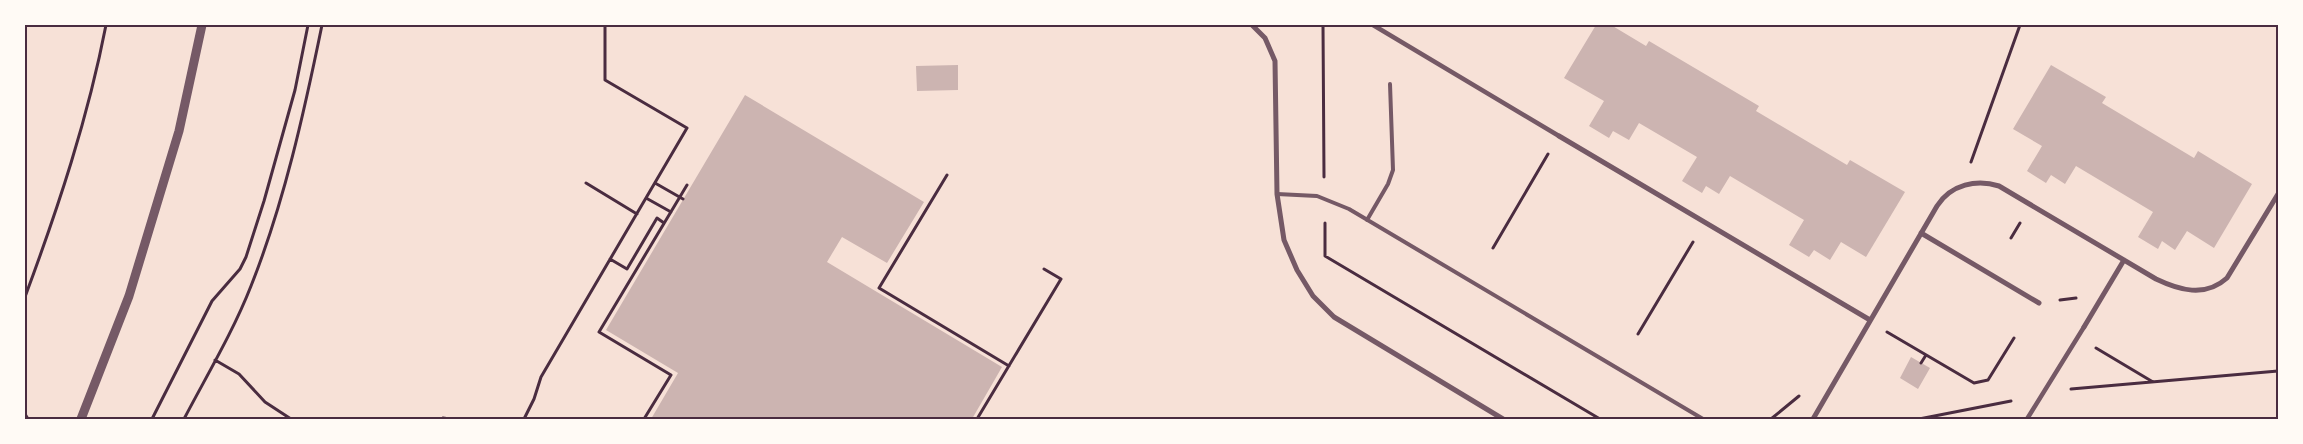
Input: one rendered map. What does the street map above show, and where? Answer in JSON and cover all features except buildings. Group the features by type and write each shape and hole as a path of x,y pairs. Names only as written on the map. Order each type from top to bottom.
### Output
{"street":[{"path":"80,419 129,296 179,131 202,25"},
{"path":"1254,25 1265,38 1275,61 1277,194 1284,240 1296,270 1313,296 1334,317 1504,419"},
{"path":"1373,25 1870,321"},
{"path":"1813,419 1940,201 1962,186 1982,183 1999,186 2156,279 2179,288 2197,291 2213,288 2226,278 2278,194"},
{"path":"1921,233 2039,303"},
{"path":"2027,419 2124,260"}],"lane":[{"path":"1367,220 1388,184 1393,170 1390,84"},
{"path":"1277,194 1302,194 1325,198 1367,220 1703,419"}],"path":[{"path":"25,297 70,172 100,56 106,25"},
{"path":"152,419 212,301 240,269 246,257 264,201 295,90 308,25"},
{"path":"184,419 251,285 278,206 309,92 322,25"},
{"path":"524,419 534,399 541,377 687,128 605,80 605,25"},
{"path":"1962,186 2020,25"},
{"path":"1493,248 1559,136"},
{"path":"947,175 879,288 1009,366"},
{"path":"586,183 637,214"},
{"path":"655,183 681,198"},
{"path":"644,419 671,375 599,332 670,212 681,198 687,185"},
{"path":"646,198 670,212"},
{"path":"610,259 627,269 657,218 664,223"},
{"path":"1638,334 1704,222"},
{"path":"977,419 1060,279 1044,269"},
{"path":"2039,303 2103,295"},
{"path":"1870,321 1974,383 1988,380 2014,338"},
{"path":"2078,337 2153,382"},
{"path":"1921,363 1926,355"},
{"path":"215,360 239,374 265,402 291,419"},
{"path":"1920,419 2079,387 2278,372"},
{"path":"25,414 28,419"},
{"path":"443,418 450,419"}]}
